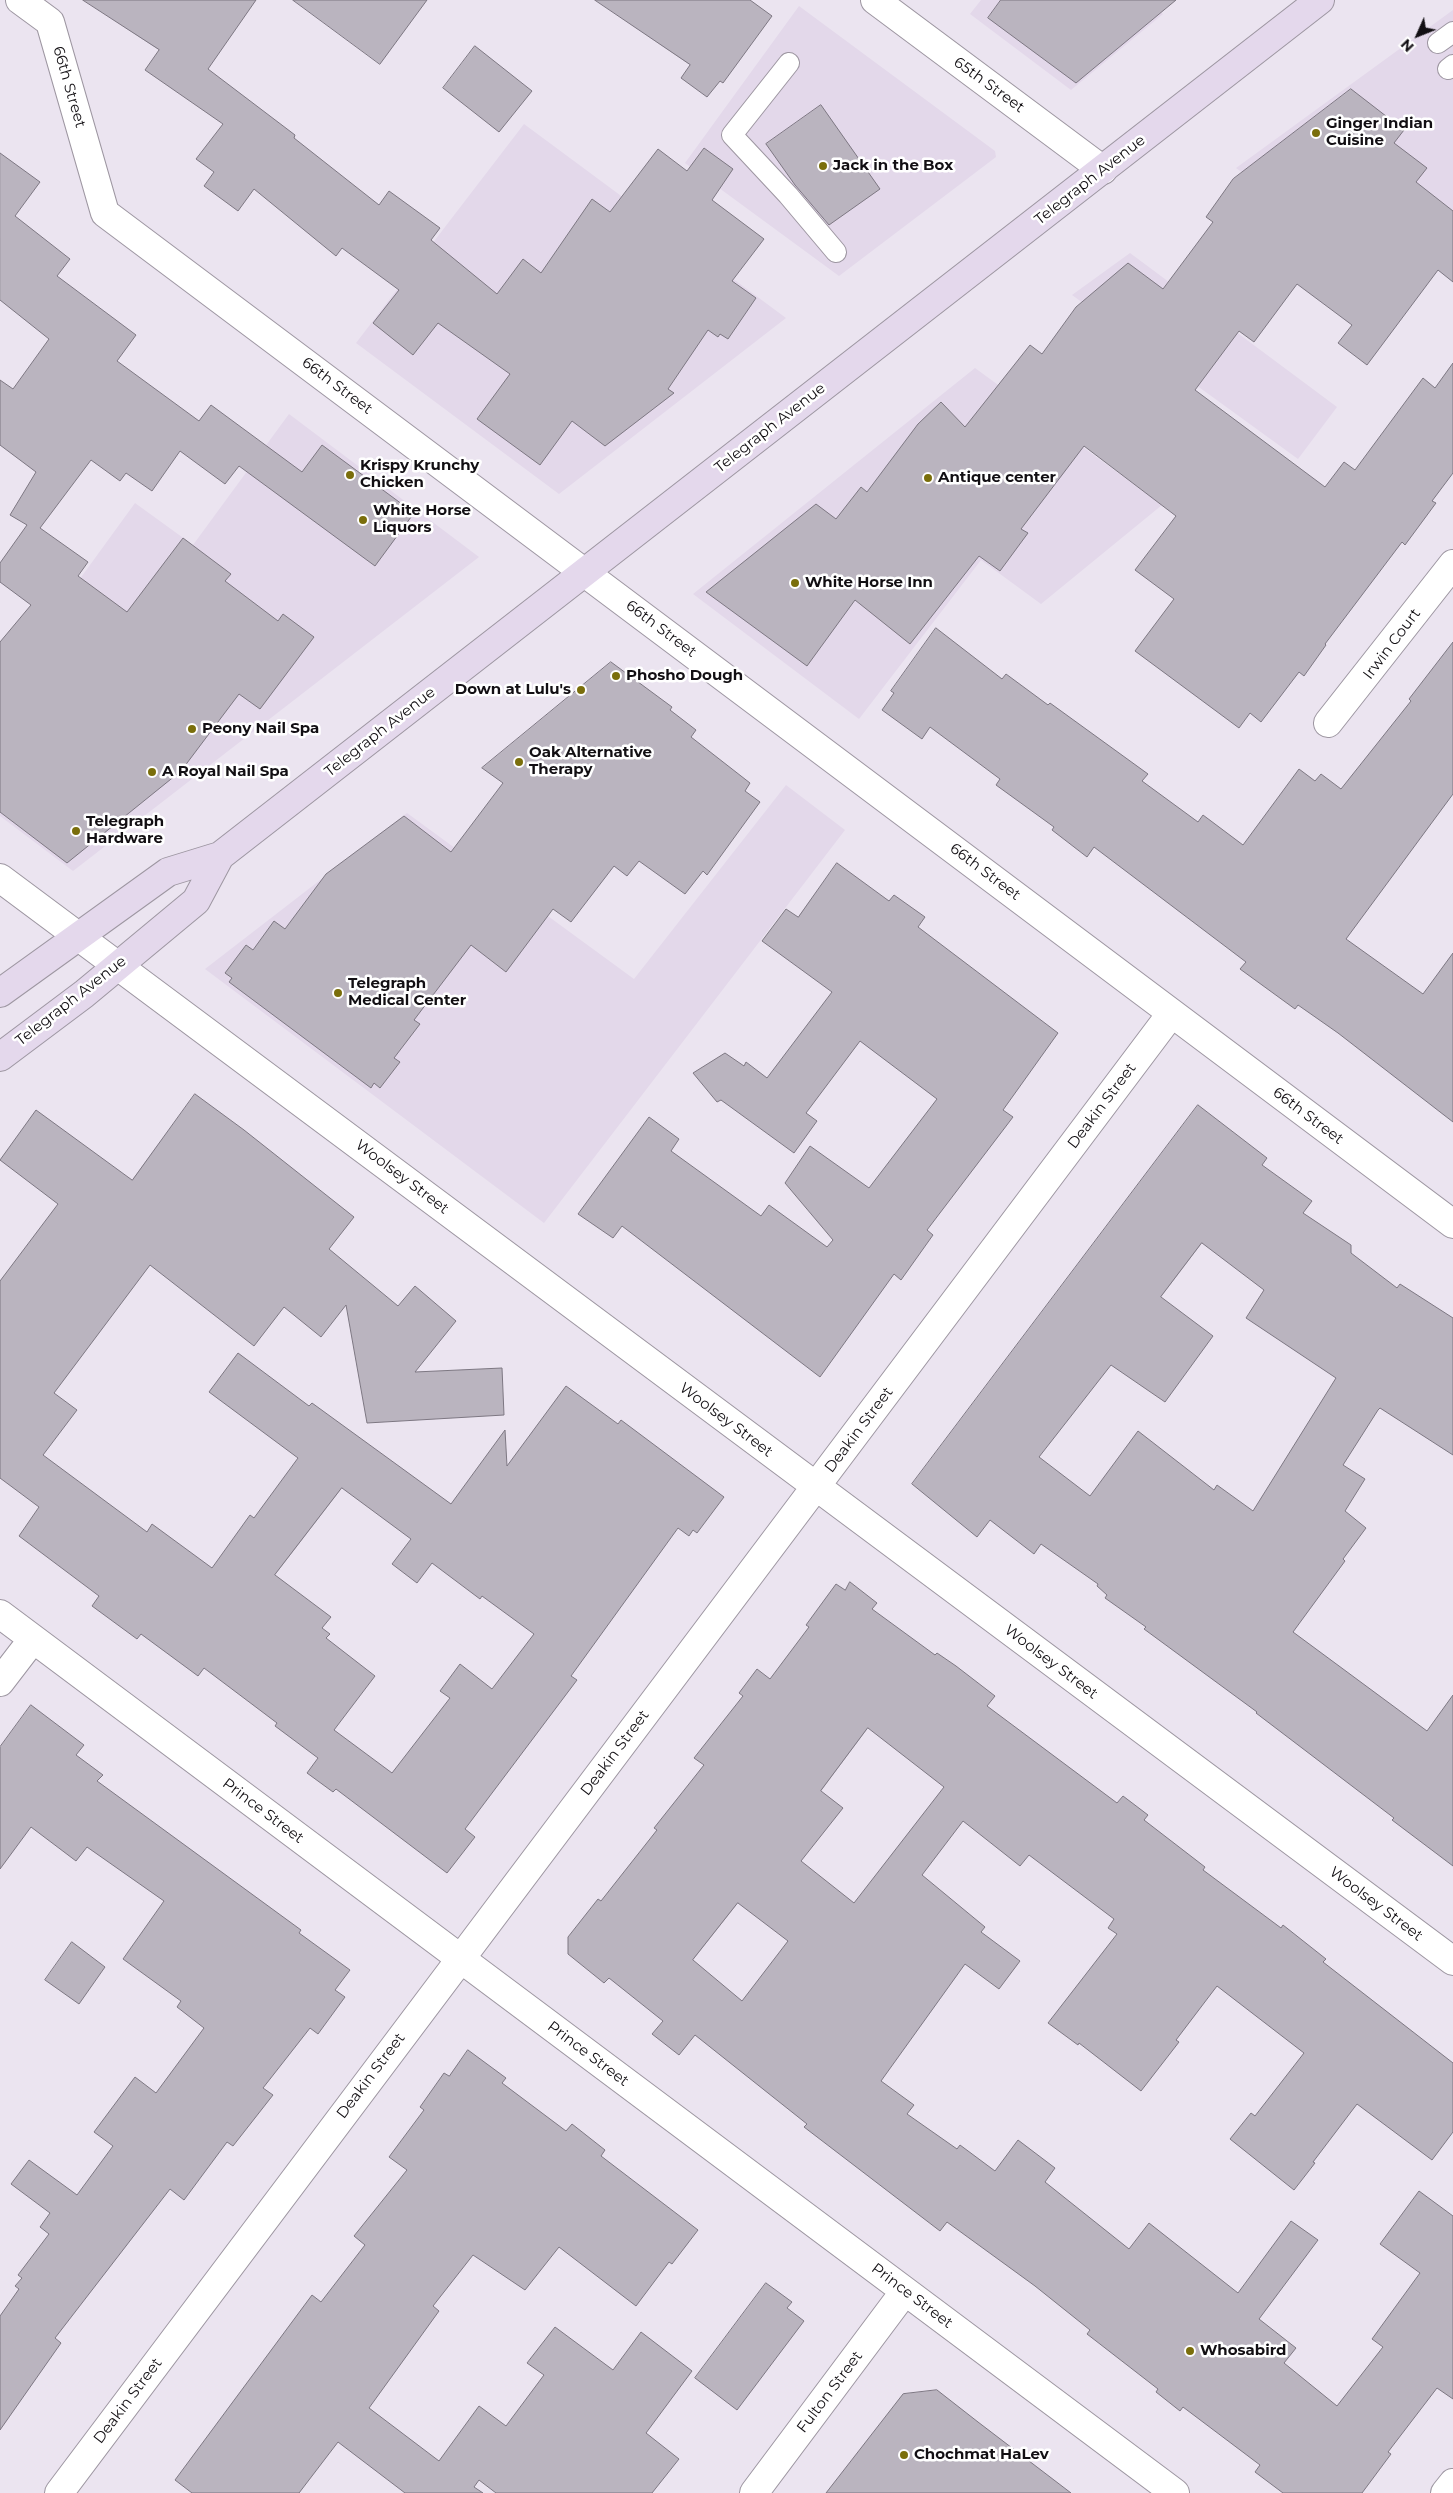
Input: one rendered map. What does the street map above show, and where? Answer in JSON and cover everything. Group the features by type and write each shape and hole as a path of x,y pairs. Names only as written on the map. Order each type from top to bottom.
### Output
{"main road":[{"name":"Telegraph Avenue","path":"0,993 168,872 220,856 1320,0"},
{"name":"Telegraph Avenue","path":"0,1057 84,994 196,901 220,856"}],"street":[{"name":"66th Street","path":"20,0 50,22 106,213 1453,1224"},
{"name":"65th Street","path":"875,0 1103,170"},
{"name":"Irwin Court","path":"1328,723 1453,564"},
{"name":"Woolsey Street","path":"0,878 1453,1961"},
{"name":"Deakin Street","path":"59,2493 1171,1014"},
{"name":"Prince Street","path":"0,1614 1175,2493"},
{"path":"0,1682 33,1640"},
{"name":"Fulton Street","path":"754,2493 905,2291"},
{"path":"1445,2493 1453,2483"}],"lane":[{"path":"789,63 732,135 788,195 836,252"}],"shaded area":[{"path":"981,0 1144,0 1163,14 1071,90 970,14"},
{"path":"799,6 995,151 996,157 839,276 685,163"},
{"path":"1453,10 1453,245 1414,296 1236,168"},
{"path":"524,124 786,318 559,494 356,343"},
{"path":"1130,253 1337,407 1298,459 1072,295"},
{"path":"975,368 1162,505 1041,604 981,560 859,719 693,594"},
{"path":"289,414 479,557 73,871 0,816 0,789 29,649 135,503 193,545"},
{"path":"786,785 845,830 544,1223 205,969 407,813 634,979"}],"building":[{"path":"83,0 256,0 208,69 295,135 294,138 379,205 389,191 440,228 431,240 497,294 523,259 541,273 592,199 610,212 658,149 687,171 704,148 733,169 712,200 764,239 732,281 756,298 728,339 720,334 718,337 708,330 668,389 674,393 605,446 572,421 540,465 477,419 510,374 438,323 413,355 373,323 399,290 342,248 336,256 254,189 238,211 204,186 214,172 196,159 223,124 145,70 159,50"},
{"path":"293,0 427,0 380,64"},
{"path":"595,0 750,0 772,16 723,83 720,81 707,97 681,78 690,65"},
{"path":"1001,0 1176,0 1076,83 988,18"},
{"path":"475,46 532,91 499,132 443,88"},
{"path":"1351,89 1404,130 1394,143 1427,168 1416,182 1453,211 1453,282 1438,270 1367,365 1338,343 1352,325 1297,284 1254,342 1239,331 1195,390 1325,487 1344,462 1355,470 1423,378 1435,388 1453,363 1453,473 1432,501 1436,503 1405,545 1402,542 1325,644 1304,676 1299,672 1261,722 1250,713 1239,728 1135,651 1174,599 1135,570 1176,516 1084,446 1021,529 1028,533 1000,571 979,556 910,644 855,600 807,666 706,592 816,504 836,519 861,487 867,492 918,424 941,402 965,427 1030,345 1042,354 1076,307 1128,263 1163,289 1213,222 1206,217 1233,179"},
{"path":"821,105 880,189 829,225 795,185 766,144"},
{"path":"0,153 40,182 15,216 70,259 57,276 136,335 117,361 199,421 211,405 302,472 322,445 414,513 375,566 239,466 225,484 180,451 152,491 126,473 120,481 91,460 40,528 88,562 78,576 127,612 183,538 231,574 225,581 278,621 283,614 314,637 260,709 239,694 181,771 67,863 0,812 0,642 31,605 0,582 0,563 27,525 10,515 36,472 0,445 0,380 13,389 49,339 0,300"},
{"path":"936,628 1002,679 1006,674 1048,705 1050,703 1148,774 1142,781 1198,822 1203,815 1243,845 1299,769 1315,781 1321,774 1341,789 1411,701 1409,699 1453,642 1453,794 1346,939 1423,994 1453,953 1453,1122 1338,1033 1298,1005 1295,1009 1240,969 1246,962 1094,847 1087,857 1052,830 1054,827 996,785 1000,779 930,727 922,739 882,710 894,693 891,691"},
{"path":"611,662 672,707 670,710 696,730 691,737 750,783 745,791 760,802 707,875 703,871 685,894 639,861 627,876 614,866 571,922 553,909 506,972 471,945 414,1020 420,1024 394,1058 400,1062 380,1088 374,1083 371,1088 229,982 232,978 225,973 246,945 253,950 274,921 285,929 326,874 404,816 451,852 503,783 482,768"},
{"path":"837,863 889,901 894,895 925,917 918,927 1058,1033 1003,1110 1013,1117 927,1230 933,1235 901,1280 894,1274 820,1377 622,1226 613,1238 578,1214 649,1117 679,1139 671,1151 761,1216 769,1205 827,1247 833,1240 785,1183 810,1146 869,1188 937,1099 860,1041 806,1113 817,1121 794,1153 721,1100 717,1102 693,1073 725,1053 744,1066 746,1062 767,1078 832,992 762,941 786,909 798,917"},
{"path":"195,1094 244,1130 354,1217 329,1249 398,1306 415,1286 456,1321 415,1372 502,1368 504,1415 367,1423 346,1305 321,1337 284,1307 254,1346 150,1265 54,1393 77,1410 43,1455 147,1532 152,1524 212,1568 250,1515 254,1518 298,1458 209,1392 238,1353 309,1406 312,1403 451,1504 505,1430 507,1466 566,1386 618,1424 621,1420 724,1497 697,1533 693,1530 689,1536 678,1528 571,1676 577,1680 465,1829 475,1837 447,1873 336,1789 333,1792 307,1773 318,1758 275,1726 277,1723 204,1668 198,1676 141,1634 137,1639 92,1606 99,1596 19,1536 39,1507 0,1478 0,1281 58,1204 0,1160 36,1110 132,1180","holes":["342,1488 411,1539 392,1564 417,1583 432,1563 480,1599 482,1596 534,1634 492,1689 460,1664 440,1691 450,1698 392,1773 334,1730 375,1676 326,1638 330,1634 322,1628 331,1617 275,1575"]},
{"path":"1198,1105 1267,1158 1262,1165 1312,1201 1303,1213 1351,1245 1351,1253 1397,1288 1400,1284 1453,1318 1453,1455 1380,1408 1378,1410 1343,1465 1365,1479 1345,1511 1366,1528 1343,1559 1345,1561 1293,1632 1427,1731 1453,1695 1453,1866 1392,1820 1394,1818 1257,1712 1144,1629 1146,1627 1105,1598 1107,1595 1097,1586 1098,1584 1041,1544 1034,1554 990,1520 977,1537 912,1484","holes":["1202,1243 1264,1290 1246,1318 1336,1378 1253,1511 1217,1485 1214,1490 1138,1431 1090,1496 1039,1457 1111,1365 1165,1402 1213,1336 1161,1297"]},
{"path":"850,1582 877,1603 872,1609 935,1655 937,1653 956,1666 995,1696 987,1706 1117,1803 1123,1796 1148,1815 1144,1820 1205,1867 1203,1870 1281,1928 1283,1925 1326,1959 1323,1962 1453,2063 1453,2132 1432,2160 1357,2104 1294,2190 1230,2139 1251,2113 1255,2116 1304,2053 1217,1986 1176,2040 1179,2042 1141,2091 1079,2043 1078,2045 1048,2023 1117,1934 1108,1928 1114,1919 1029,1855 1020,1866 963,1821 922,1875 985,1927 981,1932 1020,1961 999,1989 965,1964 881,2081 914,2105 907,2114 957,2149 960,2145 995,2171 1018,2140 1055,2168 1045,2182 1129,2249 1149,2223 1238,2293 1291,2221 1318,2240 1259,2319 1296,2348 1284,2363 1337,2406 1383,2347 1372,2339 1420,2273 1380,2244 1419,2191 1453,2216 1453,2399 1437,2388 1388,2452 1391,2454 1362,2493 1283,2493 1255,2472 1260,2465 1183,2407 1180,2411 1156,2392 1158,2389 1087,2334 1090,2330 1035,2286 947,2222 940,2231 804,2127 807,2124 695,2035 679,2055 652,2034 663,2021 609,1978 604,1983 568,1954 568,1937 598,1899 601,1901 657,1830 654,1828 704,1765 694,1758 743,1696 739,1693 757,1669 770,1679 809,1627 806,1625 836,1584 845,1590","holes":["868,1728 944,1787 854,1903 801,1861 843,1808 821,1791","738,1903 788,1941 742,2001 693,1960"]},
{"path":"31,1705 84,1745 76,1755 103,1775 97,1781 301,1930 299,1933 350,1970 335,1990 345,1997 318,2034 310,2028 263,2088 273,2095 233,2146 227,2142 184,2200 170,2189 55,2338 61,2343 0,2430 0,2316 19,2289 15,2286 22,2278 18,2275 49,2234 40,2227 50,2213 11,2184 29,2160 77,2195 113,2146 94,2132 135,2077 156,2093 204,2028 177,2007 181,2001 123,1959 164,1901 87,1847 76,1861 31,1827 0,1869 0,1747"},
{"path":"72,1942 105,1967 79,2004 45,1980"},
{"path":"468,2050 506,2078 502,2083 566,2131 572,2124 605,2150 601,2156 698,2230 672,2264 669,2262 636,2306 559,2247 525,2290 473,2255 433,2306 439,2311 369,2408 439,2461 479,2406 506,2426 544,2375 527,2363 555,2327 613,2370 641,2332 692,2371 646,2433 679,2459 652,2493 496,2493 479,2480 474,2487 483,2493 405,2493 338,2442 299,2493 192,2493 175,2480 312,2295 321,2302 365,2245 354,2236 407,2170 389,2157 424,2110 420,2107 444,2073 449,2076"},
{"path":"766,2283 792,2302 787,2308 804,2321 737,2410 695,2378"},
{"name":"Chochmat HaLev","path":"937,2390 1071,2493 826,2493 903,2394"}],"place":[{"name":"Ginger Indian Cuisine","path":"1316,133"},
{"name":"Jack in the Box","path":"823,166"},
{"name":"Krispy Krunchy Chicken","path":"350,475"},
{"name":"Antique center","path":"928,478"},
{"name":"White Horse Liquors","path":"363,520"},
{"name":"White Horse Inn","path":"795,583"},
{"name":"Phosho Dough","path":"616,676"},
{"name":"Down at Lulu's","path":"581,690"},
{"name":"Peony Nail Spa","path":"192,729"},
{"name":"Oak Alternative Therapy","path":"519,762"},
{"name":"A Royal Nail Spa","path":"152,772"},
{"name":"Telegraph Hardware","path":"76,831"},
{"name":"Telegraph Medical Center","path":"338,993"},
{"name":"Whosabird","path":"1190,2351"},
{"name":"Chochmat HaLev","path":"904,2455"}]}
